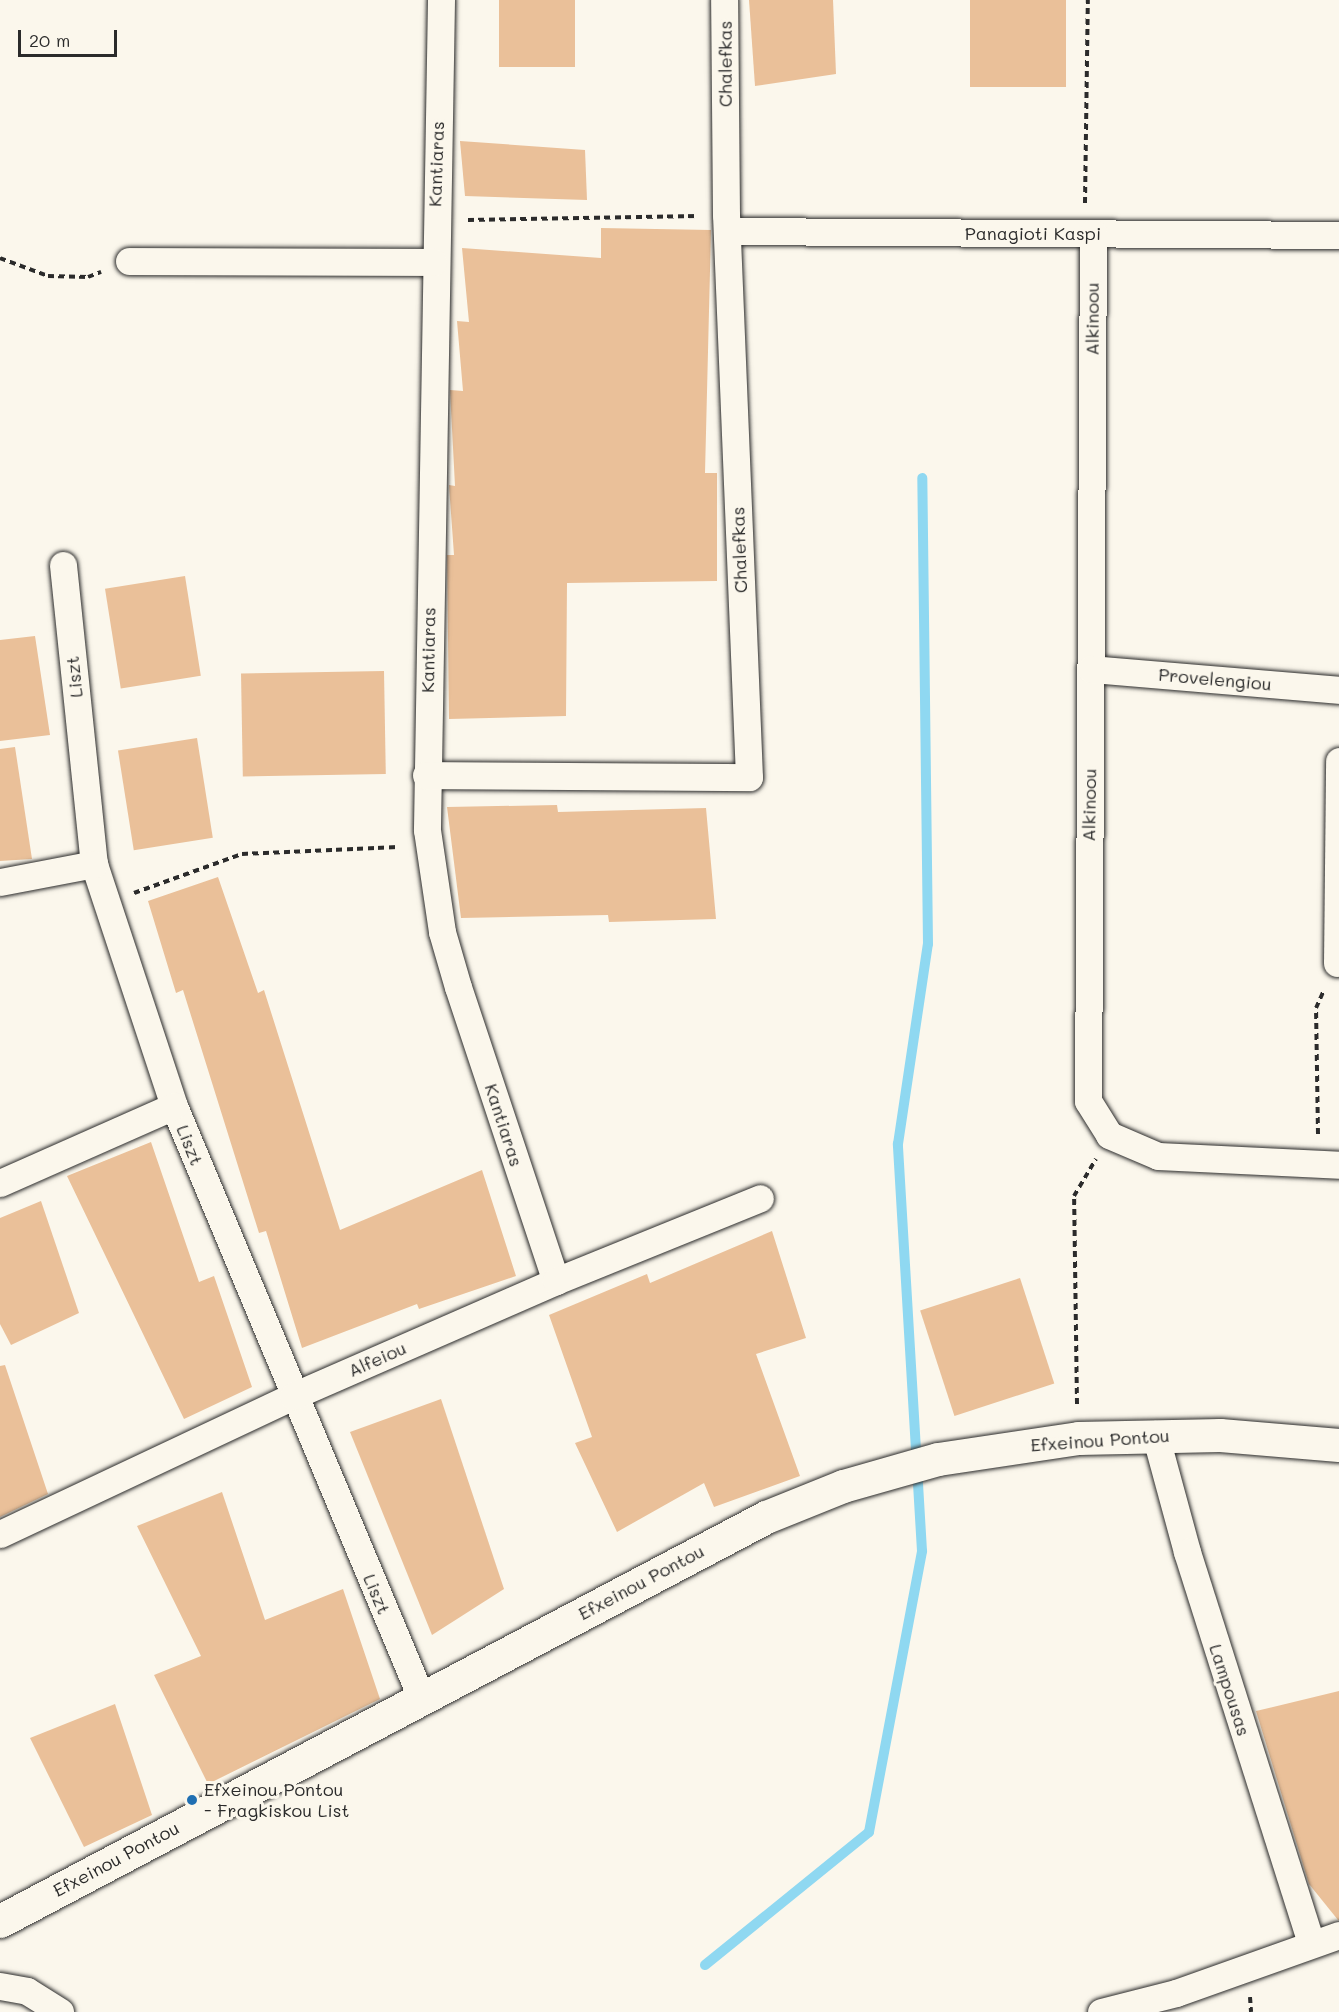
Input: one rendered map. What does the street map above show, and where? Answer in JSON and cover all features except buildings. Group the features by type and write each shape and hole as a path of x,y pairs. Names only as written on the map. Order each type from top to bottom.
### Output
{"street":[{"name":"Kantiaras","path":"441,0 434,220 426,775 429,845 442,932 458,987 556,1281"},
{"name":"Chalefkas","path":"426,775 749,777 726,223 724,0"},
{"name":"Panagioti Kaspi","path":"726,223 1089,233 1339,235"},
{"name":"Alkinoou","path":"1089,233 1091,669 1086,1084 1092,1113 1109,1135 1140,1151 1174,1159 1329,1165"},
{"path":"129,261 434,262"},
{"name":"Liszt","path":"63,565 94,864 106,903 174,1106 293,1396 421,1697"},
{"name":"Provelengiou","path":"1091,669 1339,690"},
{"path":"1337,963 1339,761"},
{"path":"0,882 94,864"},
{"path":"0,1183 174,1106"},
{"name":"Alfeiou","path":"0,1534 293,1396 556,1281 760,1198"},
{"name":"Efxeinou Pontou","path":"0,1921 766,1517 897,1469 938,1460 1078,1438 1155,1434 1339,1445"},
{"name":"Lampousas","path":"1155,1434 1186,1552 1311,1944"},
{"path":"1101,2012 1176,1993 1339,1935"},
{"path":"0,1986 27,1991 60,2012"}],"path":[{"path":"1088,0 1089,233"},
{"path":"434,220 726,223"},
{"path":"0,258 58,276 88,277 129,261"},
{"path":"106,903 242,854 429,845"},
{"path":"1329,1165 1316,1008 1337,963"},
{"path":"1078,1438 1074,1196 1109,1135"}],"waterway":[{"path":"705,1965 869,1832 922,1551 898,1144 928,944 922,478"}],"place":[{"name":"Efxeinou Pontou - Fragkiskou List","path":"192,1800"}]}
